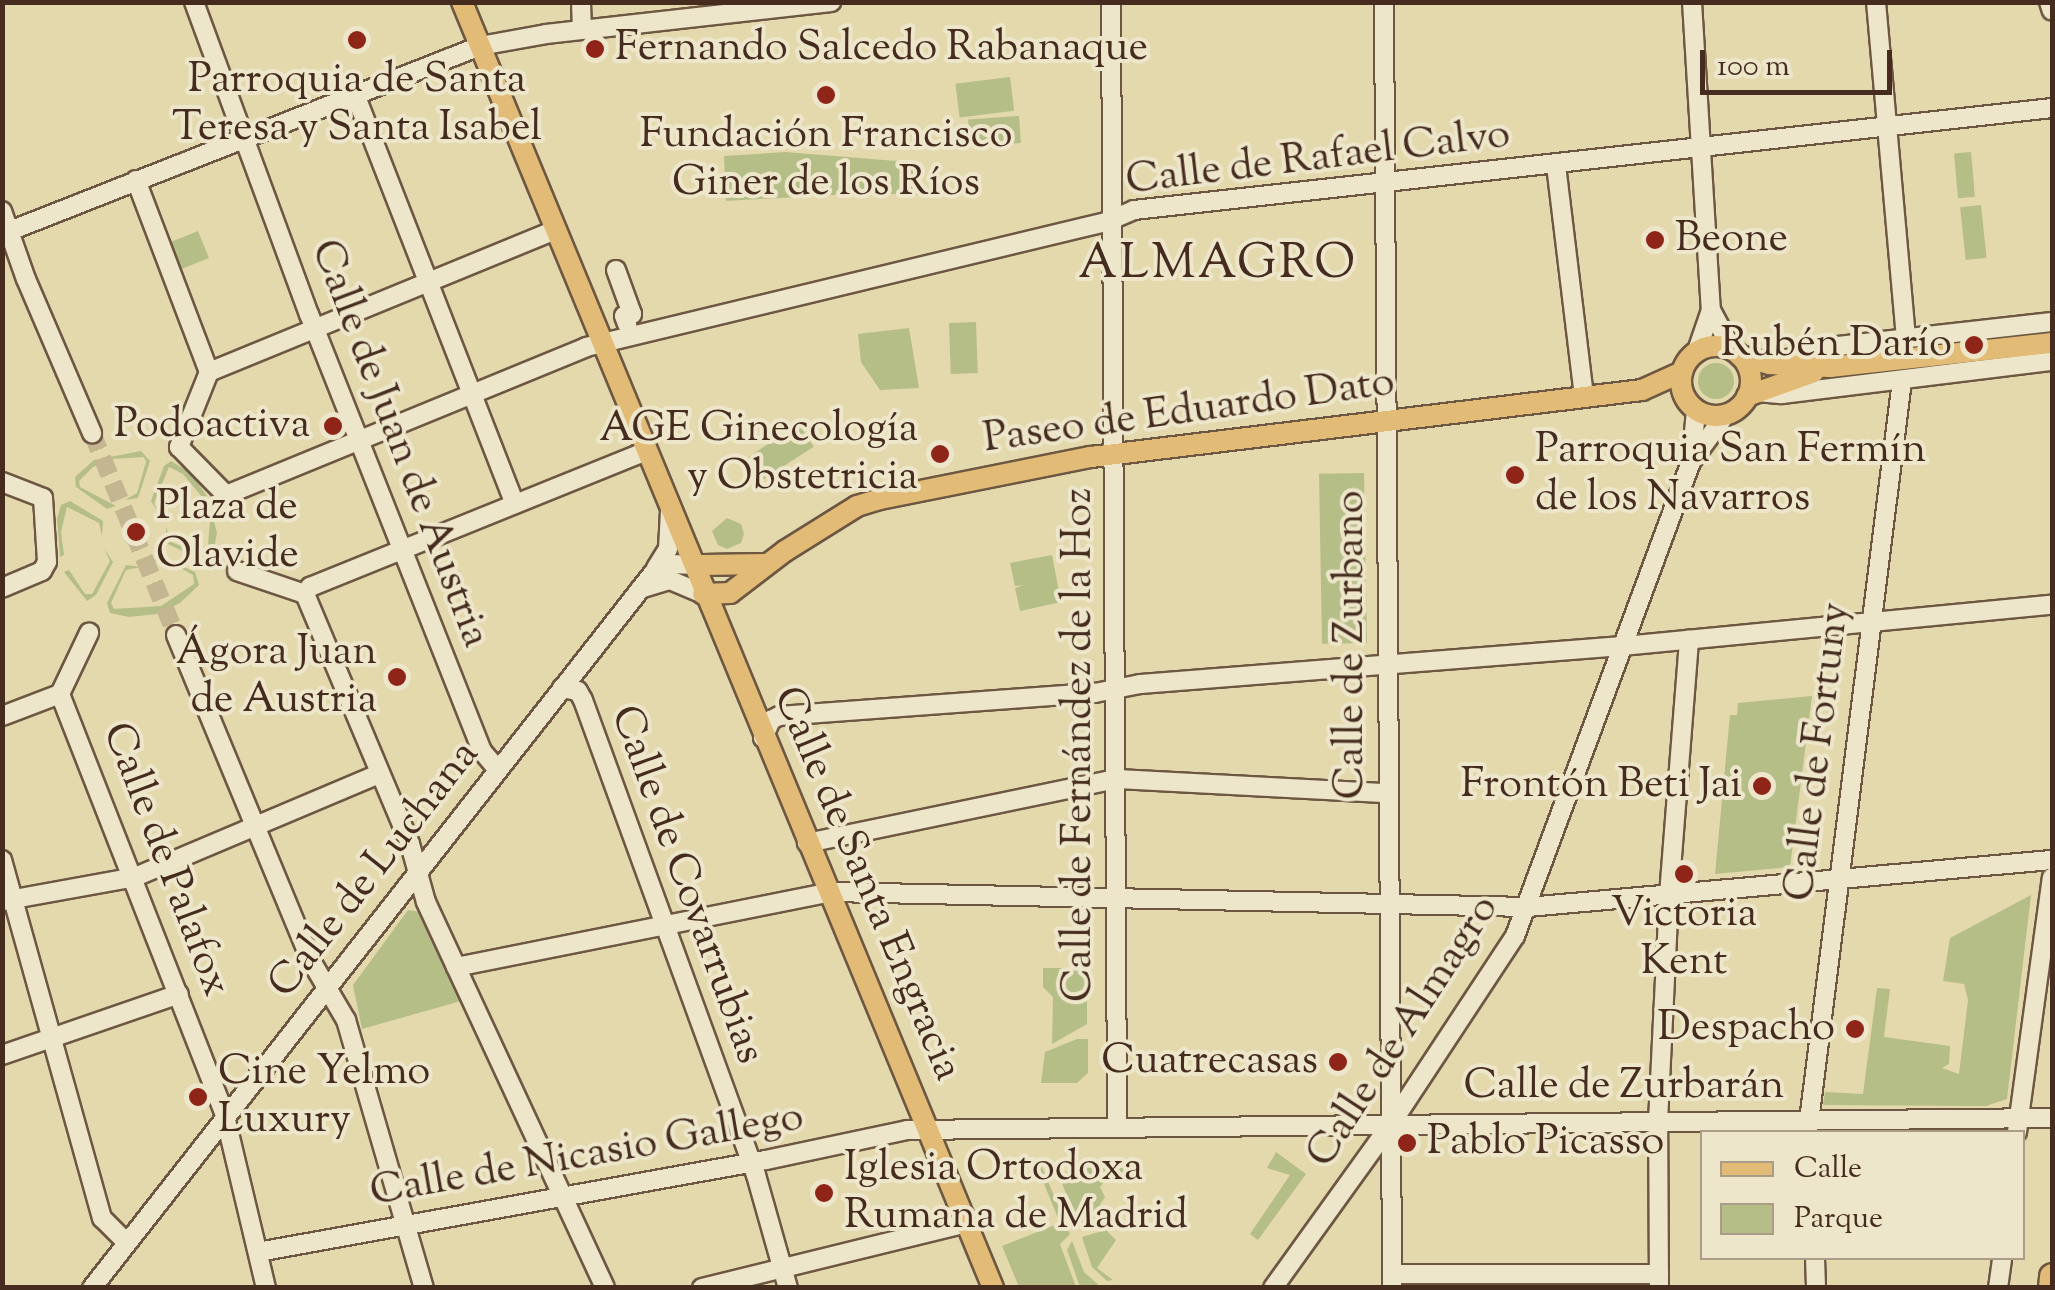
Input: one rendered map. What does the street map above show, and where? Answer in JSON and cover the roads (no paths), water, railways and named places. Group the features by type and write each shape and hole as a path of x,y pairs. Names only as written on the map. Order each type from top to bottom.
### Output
{"highway":[{"path":"2051,1288 2052,1276"}],"main road":[{"name":"Calle de Santa Engracia","path":"462,2 670,510 698,565 703,594 994,1288"},
{"path":"1830,367 1752,394 1726,414 1691,405 1682,372 1697,351 1712,346 1769,364 1830,367 2052,343"},
{"path":"1737,354 1750,377 1752,394"},
{"name":"Paseo de Eduardo Dato","path":"703,594 724,596 766,564 867,502 1114,454 1642,390 1682,372"},
{"name":"Paseo de Eduardo Dato","path":"1642,390 1691,405"},
{"path":"698,565 766,564"}],"street":[{"name":"Calle de Juan de Austria","path":"194,2 314,327 485,758 498,770"},
{"path":"581,2 582,29"},
{"path":"6,233 480,46 582,29 831,2"},
{"name":"Calle de Fernández de la Hoz","path":"1111,2 1117,1126"},
{"name":"Calle de Zurbano","path":"1384,2 1389,185 1386,421 1392,1281"},
{"path":"1692,2 1710,310 1697,351"},
{"path":"1876,2 1906,340"},
{"path":"2049,2 2052,11"},
{"path":"355,94 515,504"},
{"name":"Calle de Rafael Calvo","path":"209,372 180,449 220,494 246,488 603,343 1112,219 1134,210 1389,185 2052,108"},
{"path":"1556,165 1584,398"},
{"path":"136,180 209,372 555,230"},
{"path":"2,211 6,233 92,433"},
{"path":"616,270 632,314 624,316 627,324"},
{"path":"1710,310 1737,354"},
{"path":"1769,364 1807,352 2052,322"},
{"path":"1752,394 1902,381 2052,361"},
{"name":"Calle de Fortuny","path":"1808,1127 1902,381"},
{"name":"Calle de Almagro","path":"1690,462 1691,405"},
{"name":"Calle de Almagro","path":"1272,1288 1391,1124 1515,936 1690,462 1726,414"},
{"path":"306,594 310,588 646,452"},
{"path":"2,482 40,495 45,503 42,536 48,562 42,571 2,588"},
{"path":"652,573 668,548 670,510"},
{"path":"652,573 674,563 698,565"},
{"path":"236,571 306,594 456,967 604,1288"},
{"name":"Calle de Luchana","path":"92,1288 652,573"},
{"path":"640,590 670,580 703,594"},
{"path":"763,738 771,720 779,716 1115,691 1140,684 1623,646 2052,605"},
{"name":"Calle de Palafox","path":"90,633 60,694 225,1116 266,1288"},
{"path":"176,635 310,959 346,1020 424,1288"},
{"path":"1392,1281 1659,1280 1658,1122 1669,895 1689,640"},
{"name":"Calle de Covarrubias","path":"562,688 578,692 583,700 749,1163 788,1288"},
{"path":"2,716 60,694"},
{"path":"8,901 134,878 379,774"},
{"path":"807,844 1117,779 1388,793"},
{"path":"2,860 8,901 52,1038 102,1218 126,1243"},
{"path":"456,967 830,892 1528,908 2052,860"},
{"path":"2019,1125 2052,876"},
{"path":"2,1056 180,994"},
{"name":"Calle de Zurbarán","path":"928,1128 1658,1122 1808,1127 2019,1125 2052,1118"},
{"name":"Calle de Nicasio Gallego","path":"258,1252 928,1128"},
{"path":"702,1288 967,1223"},
{"path":"1814,1260 1816,1288"},
{"path":"1998,1288 2002,1260"}],"tunnel":[{"path":"92,433 176,635"}],"place":[{"name":"Parroquia de Santa Teresa y Santa Isabel","path":"357,40"},
{"name":"Fernando Salcedo Rabanaque","path":"595,49"},
{"name":"Fundación Francisco Giner de los Ríos","path":"826,95"},
{"name":"Beone","path":"1655,240"},
{"name":"Rubén Darío","path":"1974,345"},
{"name":"Podoactiva","path":"333,426"},
{"name":"AGE Ginecología y Obstetricia","path":"940,454"},
{"name":"Parroquia San Fermín de los Navarros","path":"1515,475"},
{"name":"Plaza de Olavide","path":"136,532"},
{"name":"Ágora Juan de Austria","path":"397,677"},
{"name":"Frontón Beti Jai","path":"1762,786"},
{"name":"Victoria Kent","path":"1684,874"},
{"name":"Despacho","path":"1855,1029"},
{"name":"Cuatrecasas","path":"1338,1062"},
{"name":"Cine Yelmo Luxury","path":"198,1097"},
{"name":"Pablo Picasso","path":"1407,1143"},
{"name":"Iglesia Ortodoxa Rumana de Madrid","path":"824,1193"}],"district":[{"name":"ALMAGRO","path":"1218,266"}]}
